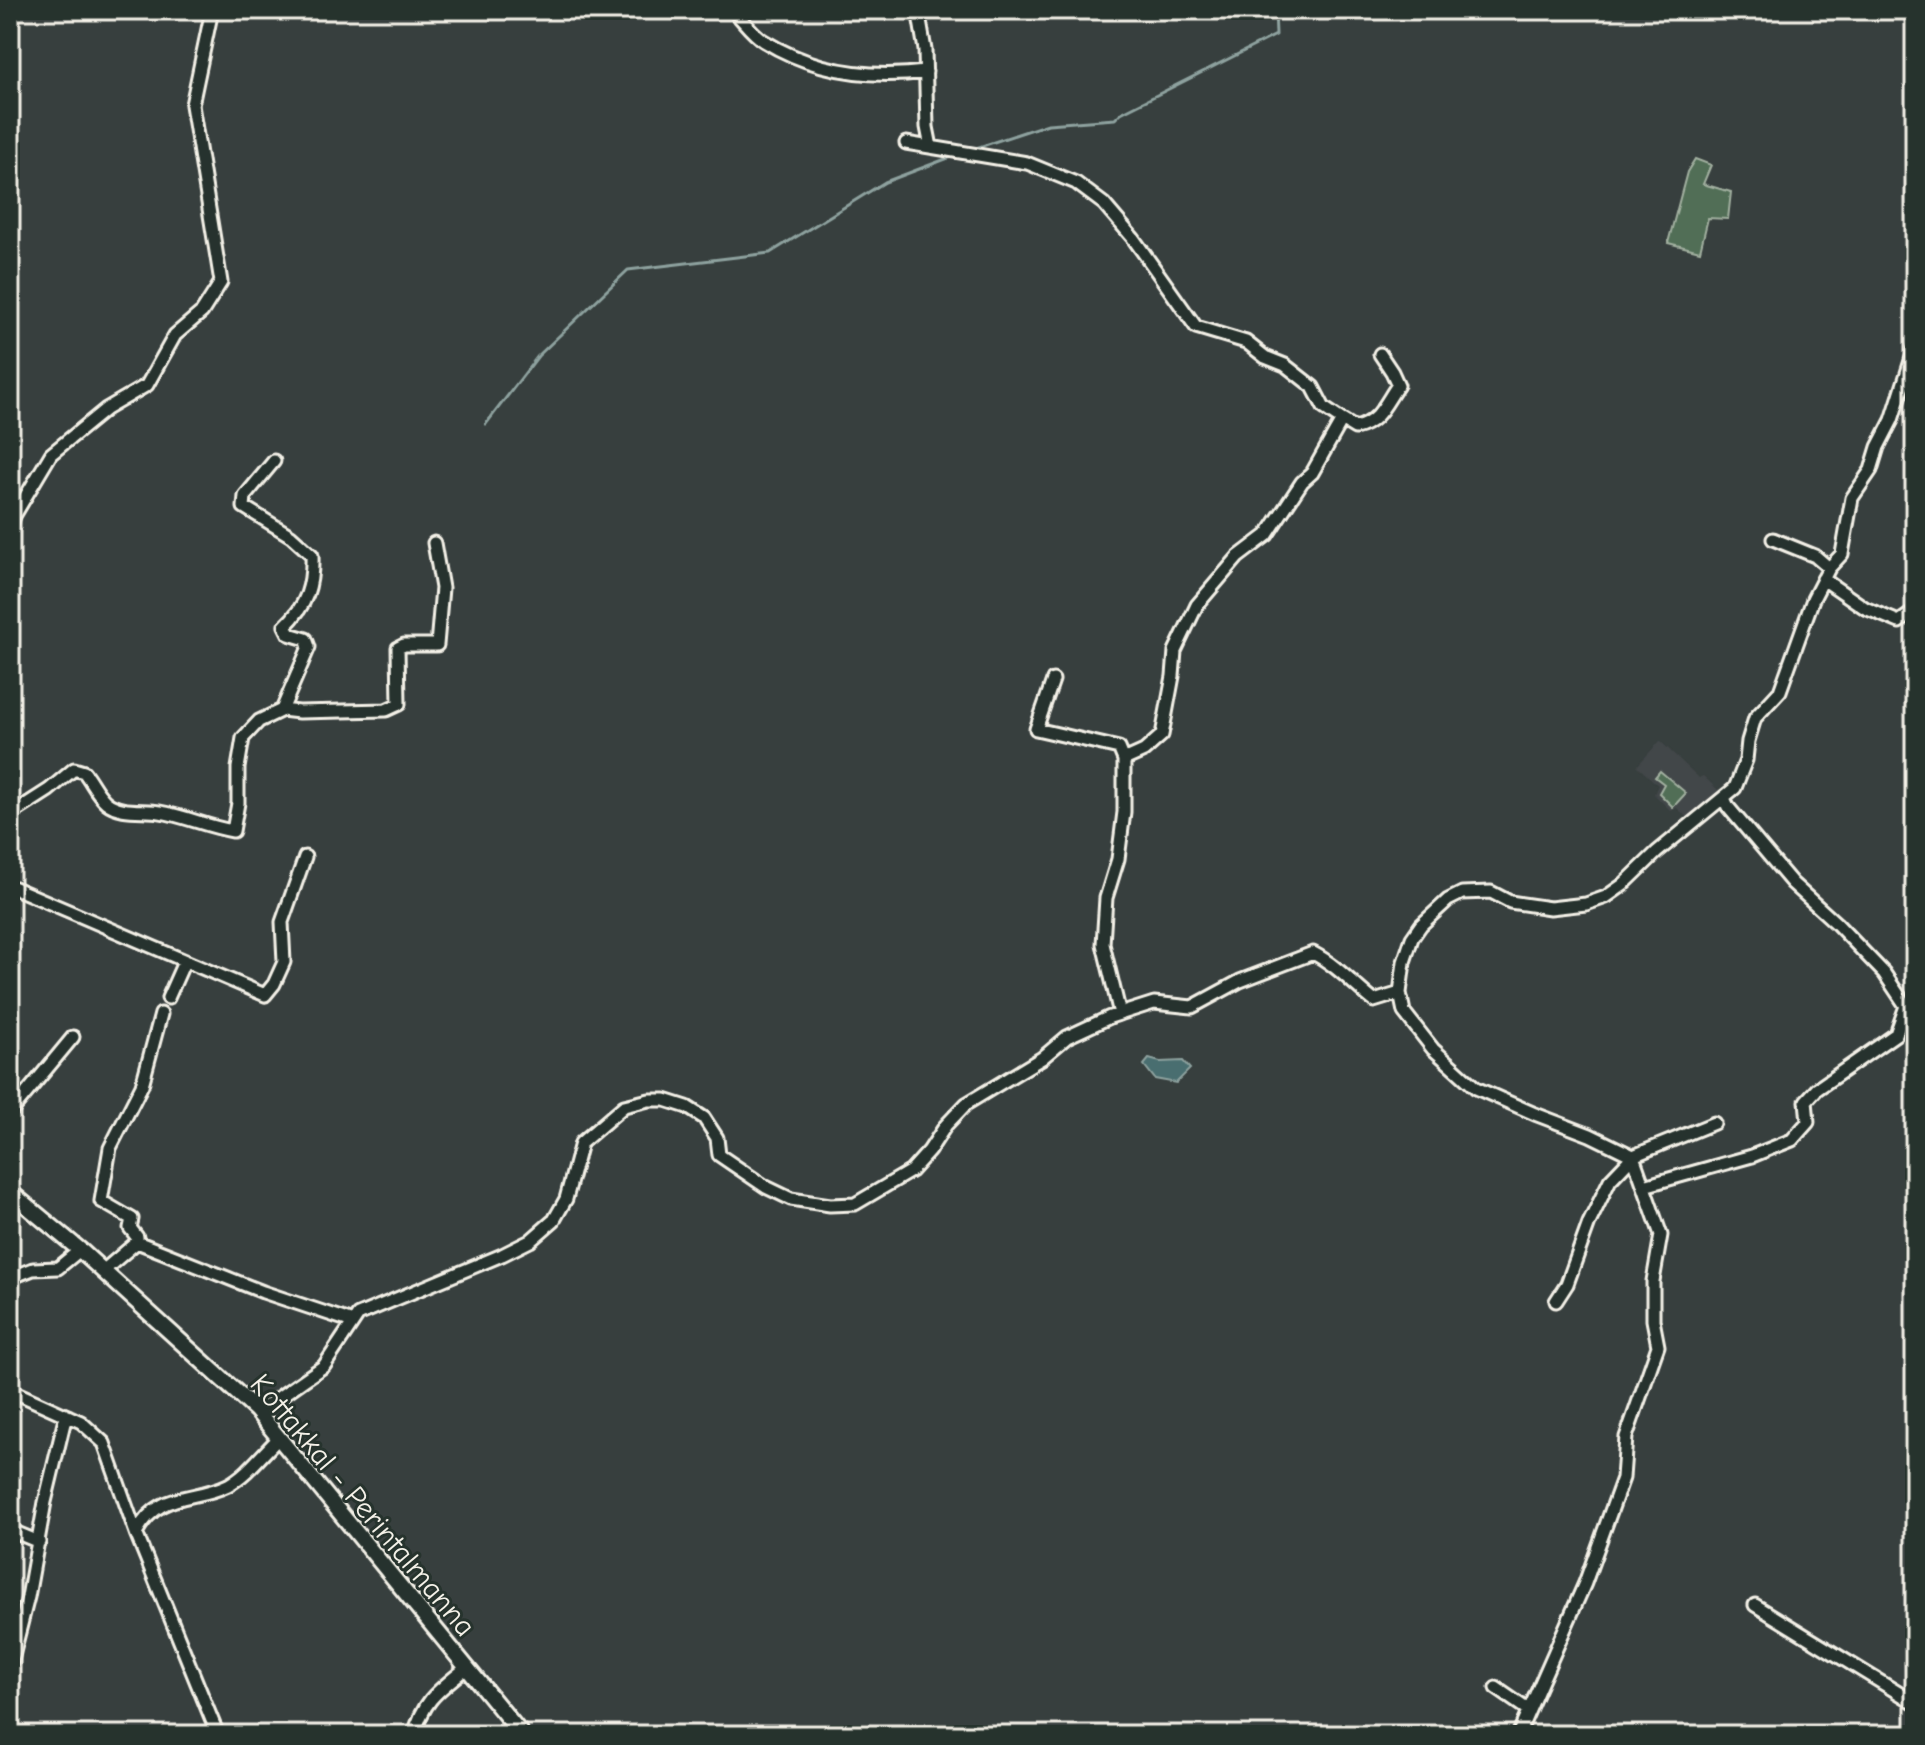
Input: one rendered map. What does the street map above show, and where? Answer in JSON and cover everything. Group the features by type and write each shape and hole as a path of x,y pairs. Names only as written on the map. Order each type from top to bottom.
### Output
{"main road":[{"name":"Kottakkal - Perintalmanna","path":"10,1192 80,1250 258,1412 522,1735"}],"street":[{"path":"10,527 51,454 106,409 147,385 175,335 202,312 221,282 192,105 212,10"},
{"path":"733,10 762,40 800,58 850,73 890,77 926,72"},
{"path":"919,15 931,147"},
{"path":"906,143 1027,163 1076,183 1104,204 1133,238 1196,327 1246,342 1265,357 1285,365 1313,387 1324,408 1355,428 1379,416 1398,385 1380,354"},
{"path":"1518,1735 1585,1583 1623,1478 1626,1437 1658,1346 1653,1320 1653,1281 1661,1235 1633,1156 1476,1088 1433,1049 1404,1012 1400,993 1404,962 1421,925 1448,900 1462,893 1491,892 1510,902 1550,908 1586,904 1606,897 1735,788 1746,760 1755,718 1780,691 1800,632 1826,574 1842,554 1852,498 1871,470 1878,447 1892,420 1915,348"},
{"path":"1124,760 1144,751 1162,735 1175,651 1197,605 1238,557 1267,535 1302,482 1312,473 1342,420"},
{"path":"274,461 245,496 244,507 291,536 312,555 309,592 300,610 285,626 289,634 306,639 309,647 282,710"},
{"path":"1773,539 1815,556 1826,574 1865,608 1899,622 1915,611"},
{"path":"10,815 49,790 74,769 84,772 109,804 140,813 160,812 233,831 243,738 259,721 282,710 386,710 399,704 398,648 404,645 437,645 442,588 434,543"},
{"path":"1053,680 1036,729 1119,748 1124,760 1124,812 1118,859 1106,898 1103,944 1120,1014"},
{"path":"1644,1186 1752,1156 1792,1140 1808,1122 1806,1101 1817,1089 1896,1034 1906,1006 1884,973 1792,883 1728,807 1724,798"},
{"path":"10,886 265,995 284,962 282,922 305,857"},
{"path":"258,1412 324,1366 358,1315 530,1241 554,1220 566,1199 581,1143 624,1106 665,1100 687,1107 704,1118 717,1138 719,1155 766,1187 791,1199 830,1205 855,1204 911,1171 966,1104 1042,1058 1067,1037 1120,1014 1154,1003 1192,1007 1240,981 1313,953 1335,964 1347,980 1374,1001 1400,993"},
{"path":"168,998 184,962"},
{"path":"137,1242 130,1228 132,1219 101,1201 110,1148 142,1085 161,1014"},
{"path":"10,1113 73,1037"},
{"path":"1556,1301 1567,1284 1589,1223 1610,1180 1633,1156 1714,1123"},
{"path":"137,1242 263,1292 353,1322"},
{"path":"103,1271 137,1242"},
{"path":"10,1278 33,1269 58,1268 80,1250"},
{"path":"10,1390 81,1422 104,1443 136,1533 218,1735"},
{"path":"10,1668 28,1597 48,1487 68,1416"},
{"path":"136,1533 142,1522 175,1498 214,1490 240,1477 279,1438"},
{"path":"10,1530 39,1542"},
{"path":"1755,1605 1914,1701"},
{"path":"414,1735 419,1717 430,1698 466,1668"},
{"path":"1496,1688 1528,1710"}],"shaded area":[{"path":"1660,741 1699,778 1703,776 1718,790 1689,819 1677,808 1671,811 1654,794 1658,785 1637,766"}],"green space":[{"path":"1695,159 1711,165 1703,184 1731,192 1728,219 1708,218 1700,251 1668,243 1687,172"},
{"path":"1660,771 1686,793 1673,807 1659,793 1664,784 1655,777"}],"water":[{"path":"1149,1059 1183,1061 1190,1069 1176,1083 1155,1079 1144,1065"}],"waterway":[{"path":"976,148 1048,124 1115,119 1121,113 1276,35 1275,10"},
{"path":"486,424 538,356 628,270 770,253 885,182 951,157"}]}
